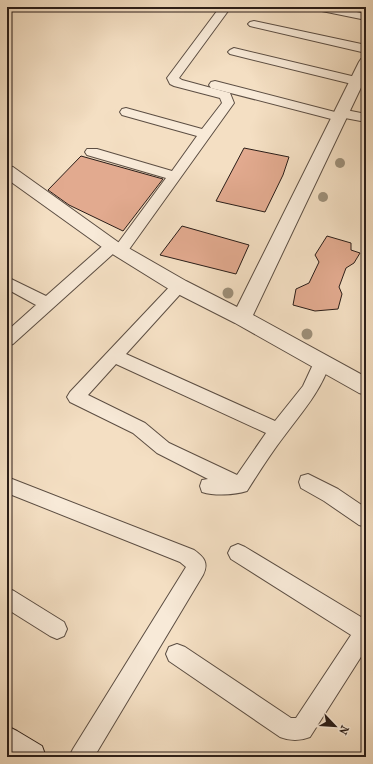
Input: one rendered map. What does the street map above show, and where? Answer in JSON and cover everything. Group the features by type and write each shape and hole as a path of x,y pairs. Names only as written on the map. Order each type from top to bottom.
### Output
{"main road":[{"path":"7,741 32,757"}],"street":[{"path":"7,340 116,248 175,176 228,103 226,96 178,83 174,81 173,78 226,7"},
{"path":"317,7 366,18"},
{"path":"254,24 366,49"},
{"path":"234,52 360,79"},
{"path":"242,318 340,115 360,79 366,62"},
{"path":"210,83 340,115 366,118"},
{"path":"126,112 205,134"},
{"path":"92,152 175,176"},
{"path":"7,171 116,248 179,286 242,318 366,387"},
{"path":"7,282 48,304"},
{"path":"179,286 76,397 139,428 164,448 190,462 240,485"},
{"path":"114,356 278,430"},
{"path":"240,485 278,430 305,398 318,377 322,363"},
{"path":"308,482 331,494 366,519"},
{"path":"7,485 187,556 196,563 196,569 81,757"},
{"path":"209,486 240,485"},
{"path":"178,654 288,729 302,729 366,632 238,553"},
{"path":"7,598 57,629"}],"building":[{"path":"244,148 289,157 283,175 265,212 216,201"},
{"path":"81,156 163,179 123,231 69,205 48,190"},
{"path":"182,226 249,245 236,274 160,255"},
{"path":"327,236 351,243 351,250 360,253 354,263 346,268 339,287 342,294 338,309 315,311 293,305 296,289 309,283 319,262 315,255"}]}
